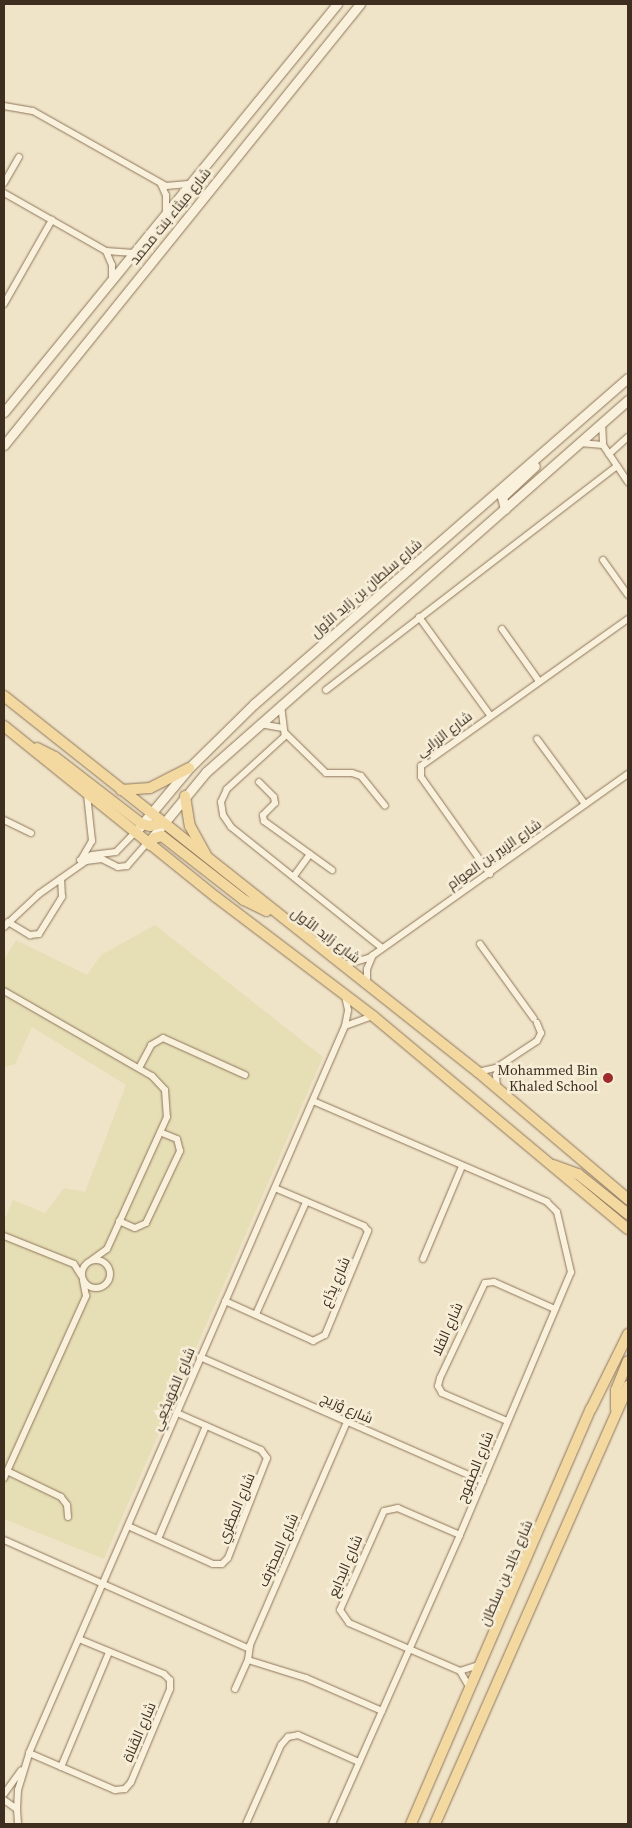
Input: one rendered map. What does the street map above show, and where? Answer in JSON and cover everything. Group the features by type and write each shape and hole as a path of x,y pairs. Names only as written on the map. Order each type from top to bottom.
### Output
{"main road":[{"name":"شارع ميثاء بنت محمد","path":"6,408 135,253 337,4"},
{"name":"شارع ميثاء بنت محمد","path":"4,446 360,4"},
{"name":"شارع سلطان بن زايد الأول","path":"138,828 189,768 254,704 628,378"},
{"path":"149,844 162,824 185,796 259,724 628,400"},
{"path":"505,509 502,497 529,472 546,450"},
{"name":"شارع زايد الأول","path":"4,696 9,702 275,914 478,1072 628,1199"},
{"path":"4,726 87,793 138,828 162,824"},
{"path":"27,745 55,757 138,828 149,844 373,1016 628,1228"},
{"path":"120,790 150,788 189,768"},
{"path":"185,796 190,826 212,864"},
{"path":"149,844 154,838 162,836 251,905 275,914"},
{"path":"552,1165 578,1174 628,1214"},
{"path":"615,1218 628,1238"},
{"name":"شارع خالِد بن سلطان","path":"412,1824 591,1410 628,1335"},
{"path":"616,1410 616,1390 628,1361"},
{"path":"435,1824 628,1386"}],"street":[{"path":"4,106 33,111 161,184 177,187 191,184"},
{"path":"4,183 19,156"},
{"path":"161,184 166,196 166,215"},
{"path":"4,193 106,251 116,254 135,253"},
{"path":"4,304 52,220"},
{"path":"106,251 112,265 112,280"},
{"path":"602,423 603,445 628,482"},
{"path":"609,454 628,437"},
{"path":"580,443 603,445"},
{"path":"326,690 617,466"},
{"path":"603,560 628,595"},
{"path":"419,617 490,715"},
{"name":"شارع الزرابي","path":"490,874 420,772 426,761 628,619"},
{"path":"502,629 540,681"},
{"path":"281,705 284,730 283,740 226,789 221,809 231,826 382,948"},
{"path":"259,724 284,730 326,773 352,772 361,776 385,806"},
{"path":"537,739 585,804"},
{"name":"شارع الزبير بن العوام","path":"342,965 359,962 374,954 490,874 628,774"},
{"path":"259,782 274,798 275,803 263,815 264,820 332,870"},
{"path":"61,878 62,898 39,934 30,935 6,925 32,900 61,878 81,859 92,841 87,793"},
{"path":"4,820 31,833"},
{"path":"81,859 116,852 138,828"},
{"path":"61,878 93,859 118,867 127,866 149,844"},
{"path":"294,876 310,854"},
{"path":"478,1072 500,1066 537,1041 541,1033 536,1021 480,944"},
{"path":"367,984 367,969 374,954"},
{"path":"4,991 139,1068 160,1082 165,1090 169,1109 107,1249 109,1280 86,1296 5,1474 61,1497 68,1505 68,1517"},
{"name":"شارع المُوَيجْعِي","path":"17,1809 18,1790 29,1752 345,1026 348,1010 345,995"},
{"path":"345,1026 373,1016"},
{"path":"139,1068 151,1044 163,1038 245,1075"},
{"path":"498,1089 496,1075 500,1066"},
{"name":"شارع الصفوح","path":"313,1101 554,1208 571,1272 460,1535 332,1824"},
{"path":"119,1221 135,1228 146,1223 180,1151 177,1139 160,1132"},
{"path":"423,1259 462,1166"},
{"name":"شارع يِذَاع","path":"225,1301 313,1341 325,1335 368,1231 364,1226 275,1188"},
{"path":"256,1314 306,1202"},
{"path":"4,1236 74,1264 101,1261 108,1267"},
{"path":"86,1296 82,1278 90,1261 107,1249"},
{"path":"74,1264 89,1287 98,1289"},
{"name":"شارع الفَلا","path":"507,1421 442,1393 438,1386 440,1378 484,1283 494,1282 555,1309"},
{"name":"شارع وْرَيج","path":"200,1357 483,1480"},
{"name":"شارع المِطْرِي","path":"128,1526 218,1565 226,1562 232,1550 267,1458 261,1450 177,1413"},
{"name":"شارع المحترف","path":"235,1689 248,1660 248,1648 347,1422"},
{"path":"158,1539 206,1426"},
{"name":"شارع البدايع","path":"460,1535 398,1508 381,1514 342,1604 341,1615 349,1623 460,1671"},
{"path":"4,1540 248,1648"},
{"name":"شارع القَناة","path":"29,1752 116,1790 125,1789 170,1689 170,1680 164,1674 79,1640"},
{"path":"61,1767 109,1652"},
{"path":"248,1660 306,1678 382,1711"},
{"path":"471,1691 460,1671 472,1670 483,1661"},
{"path":"246,1824 281,1745 288,1737 298,1735 359,1762"},
{"name":"شارع المُوَيجْعِي","path":"4,1794 26,1764"},
{"path":"4,1800 17,1809 19,1816 18,1824"},
{"path":"19,1816 27,1824"}],"shaded area":[{"path":"155,925 323,1057 104,1559 4,1519 4,1221 13,1200 45,1213 64,1188 85,1192 126,1085 32,1027 15,1064 4,1067 4,960 16,940 87,975 101,955"}],"place":[{"name":"Mohammed Bin Khaled School","path":"608,1078"}]}
